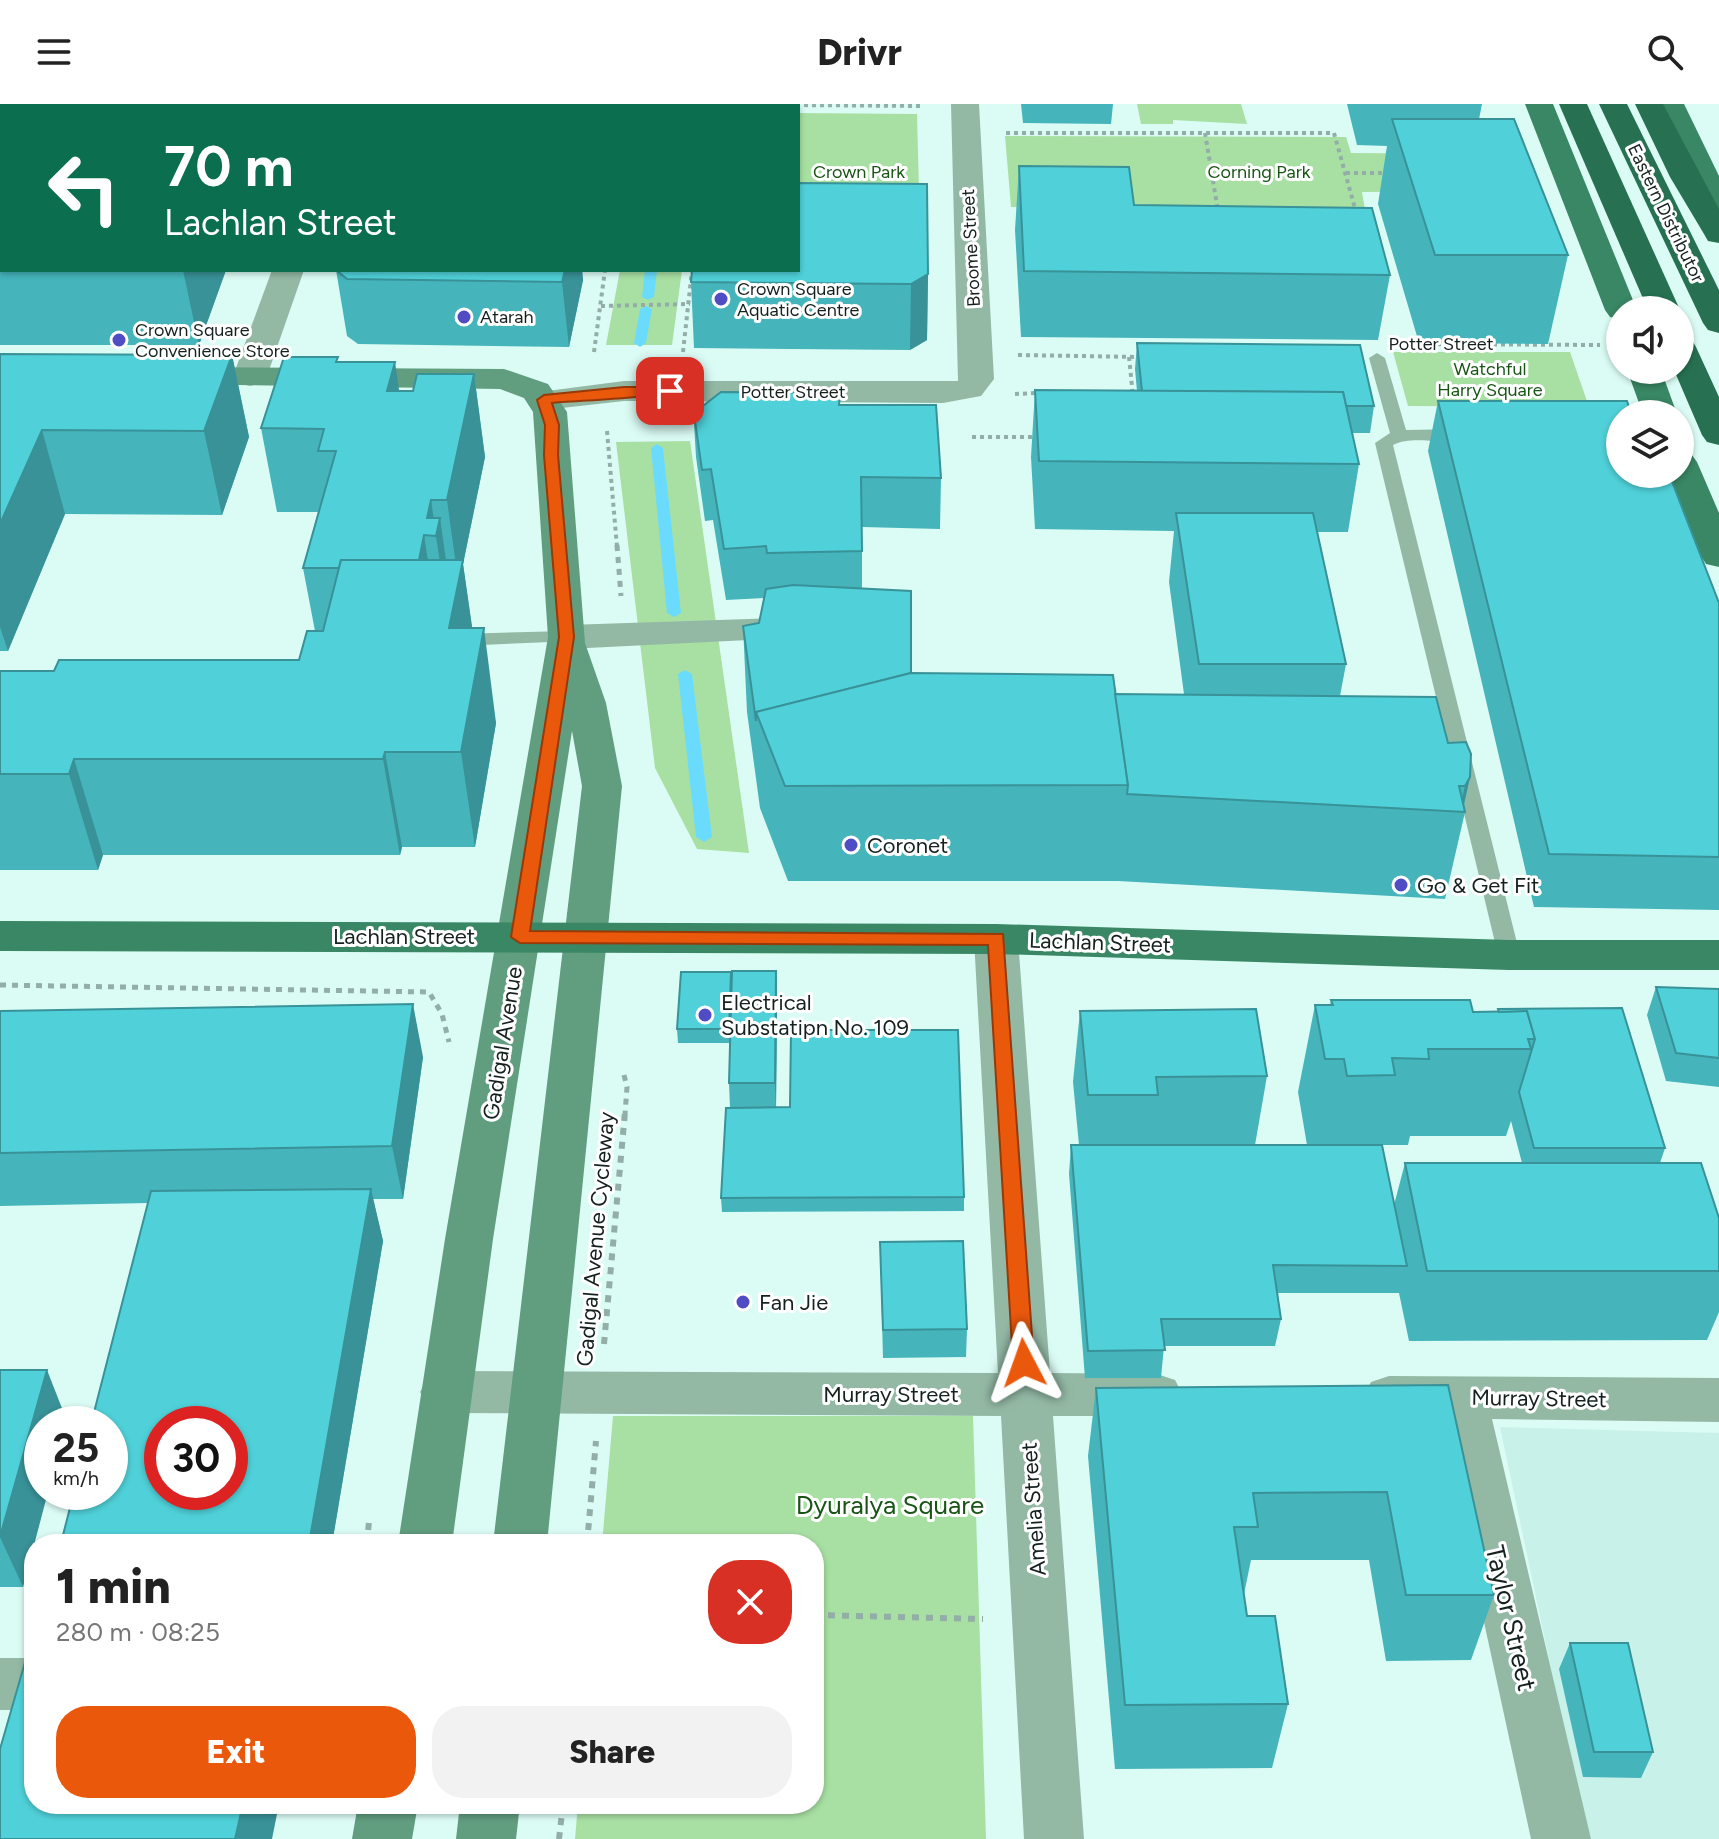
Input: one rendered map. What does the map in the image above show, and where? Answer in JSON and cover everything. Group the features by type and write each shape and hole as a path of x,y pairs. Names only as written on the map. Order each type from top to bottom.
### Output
{"highway":[{"name":"Eastern Distributor","path":"1573,104 1658,296"},
{"name":"Eastern Distributor","path":"1613,104 1719,323"},
{"path":"1649,104 1685,177 1719,234"},
{"path":"1694,379 1719,435"}],"main road":[{"path":"1539,104 1615,296"},
{"path":"1670,104 1719,207"},
{"path":"1691,488 1719,556"},
{"name":"Lachlan Street","path":"0,936 996,939 1509,955 1719,955"}],"street":[{"name":"Broome Street","path":"965,105 977,373 975,384 969,389"},
{"path":"250,376 287,272"},
{"path":"141,377 486,377 521,384 544,400"},
{"name":"Potter Street","path":"544,400 624,391 943,393 969,389"},
{"name":"Gadigal Avenue","path":"426,1534 446,1392 567,637 551,455 552,425 544,400"},
{"path":"521,1534 602,786 586,703 567,637 726,635 777,630"},
{"name":"Amelia Street","path":"996,939 1054,1839"},
{"name":"Murray Street","path":"446,1392 1197,1396"},
{"name":"Murray Street","path":"1337,1397 1719,1400"},
{"name":"Taylor Street","path":"1461,1398 1561,1839"},
{"path":"0,1684 24,1684"},
{"path":"382,1839 386,1814"},
{"path":"486,1839 489,1814"}],"lane":[{"path":"1377,358 1399,435"},
{"path":"1478,434 1399,435 1384,443 1509,955"},
{"path":"433,641 567,637"}],"path":[{"path":"800,104 965,105"},
{"path":"994,133 1334,133 1356,213 1341,213"},
{"path":"1205,133 1218,212"},
{"path":"1346,173 1392,173"},
{"path":"594,352 605,272"},
{"path":"692,272 683,355 694,391"},
{"path":"601,306 690,304"},
{"name":"Potter Street","path":"1377,358 1374,344 1600,345"},
{"path":"1011,355 1144,357"},
{"path":"1129,357 1130,394 1134,409"},
{"path":"1010,394 1037,393"},
{"path":"972,437 1047,437"},
{"path":"0,985 429,992 442,1014"},
{"name":"Gadigal Avenue Cycleway","path":"588,1534 627,1087 620,1064"},
{"path":"824,1615 1040,1620"},
{"path":"559,1839 562,1814"}],"shaded area":[{"path":"1500,1427 1719,1433 1719,1839 1587,1839"}],"green space":[{"path":"1137,104 1241,104 1247,124 1173,120 1173,124 1141,124"},
{"name":"Crown Park","path":"800,113 917,114 920,230 800,230"},
{"name":"Corning Park","path":"1005,136 1346,137 1351,153 1499,154 1512,191 1362,192 1365,209 1011,207"},
{"path":"620,272 682,272 672,345 606,345"},
{"name":"Watchful Harry Square","path":"1393,352 1570,352 1589,407 1408,406"},
{"path":"690,441 749,853 697,849 655,768 616,442"},
{"name":"Dyuralya Square","path":"613,1416 973,1416 986,1839 575,1839 577,1814 824,1814 824,1534 603,1534"}],"building":[{"path":"1392,119 1514,119 1568,255 1435,255"},
{"path":"1019,166 1129,167 1134,205 1372,208 1390,275 1024,271"},
{"path":"800,183 927,184 928,274 911,284 691,282 692,272 800,272"},
{"path":"338,272 564,272 562,282 347,279"},
{"path":"1137,343 1360,345 1374,406 1346,406 1343,392 1142,391"},
{"path":"0,354 232,355 204,431 42,430 0,524"},
{"path":"284,357 338,357 336,362 395,362 387,391 413,391 417,374 474,374 447,500 431,500 427,518 440,518 436,536 424,535 419,560 341,560 339,568 303,568 336,451 318,451 324,429 261,428"},
{"path":"1035,390 1343,392 1359,464 1039,461"},
{"path":"721,392 840,393 839,405 936,405 941,478 861,477 862,551 767,553 766,546 724,549 711,469 702,470 693,407 704,405"},
{"path":"1438,401 1606,401 1606,488 1674,488 1719,603 1719,857 1549,854"},
{"path":"1176,513 1313,513 1346,664 1199,664"},
{"path":"341,560 463,560 449,628 484,628 461,752 385,752 383,759 74,759 69,774 0,774 0,671 54,671 59,660 299,660 307,631 323,631"},
{"path":"793,585 911,591 911,673 756,712 756,721 743,626 759,623 766,589"},
{"path":"911,673 1113,675 1128,785 785,786 756,712"},
{"path":"1115,694 1436,697 1448,743 1466,742 1471,754 1470,777 1465,786 1459,786 1465,812 1127,794"},
{"path":"732,971 776,971 775,1083 729,1083"},
{"name":"Electrical Substatipn No. 109","path":"681,972 731,972 729,1029 677,1029"},
{"path":"1656,987 1719,989 1719,1058 1676,1053"},
{"path":"1331,1000 1470,1000 1473,1012 1527,1011 1535,1039 1528,1039 1531,1049 1428,1049 1429,1059 1392,1058 1395,1075 1347,1076 1344,1059 1325,1059 1315,1005 1333,1005"},
{"path":"413,1004 392,1146 0,1153 0,1011"},
{"path":"1622,1008 1665,1148 1534,1148 1519,1092 1535,1039 1527,1011 1499,1012 1498,1009"},
{"path":"1256,1009 1267,1076 1156,1077 1158,1095 1088,1095 1080,1011"},
{"path":"791,1030 958,1030 964,1197 721,1198 726,1108 790,1107"},
{"path":"1071,1145 1382,1145 1407,1266 1273,1265 1281,1319 1161,1319 1165,1350 1088,1351"},
{"path":"1405,1163 1701,1163 1719,1218 1719,1271 1427,1271"},
{"path":"371,1189 311,1534 63,1534 69,1510 128,1510 128,1406 96,1406 151,1191"},
{"path":"963,1241 967,1329 883,1330 880,1242"},
{"path":"0,1370 47,1370 37,1406 24,1406 24,1452 0,1537"},
{"path":"1448,1385 1494,1595 1406,1595 1387,1492 1253,1493 1258,1527 1234,1527 1247,1616 1275,1616 1288,1704 1125,1705 1096,1388"},
{"path":"1570,1643 1628,1643 1653,1752 1594,1752"},
{"path":"24,1666 24,1814 241,1814 235,1839 0,1839 0,1749"}],"waterway":[{"path":"648,297 651,272"},
{"path":"640,343 646,309"},
{"path":"657,448 674,613"},
{"path":"685,674 704,837"}],"place":[{"name":"Crown Square Aquatic Centre","path":"721,299"},
{"name":"Atarah","path":"464,317"},
{"name":"Crown Square Convenience Store","path":"119,340"},
{"name":"Coronet","path":"851,845"},
{"name":"Go & Get Fit","path":"1401,885"},
{"name":"Electrical Substatipn No. 109","path":"705,1015"},
{"name":"Fan Jie","path":"743,1302"}],"route":[{"path":"670,391 624,391 544,400 552,425 551,455 567,637 520,937 996,939 1024,1363"}]}
